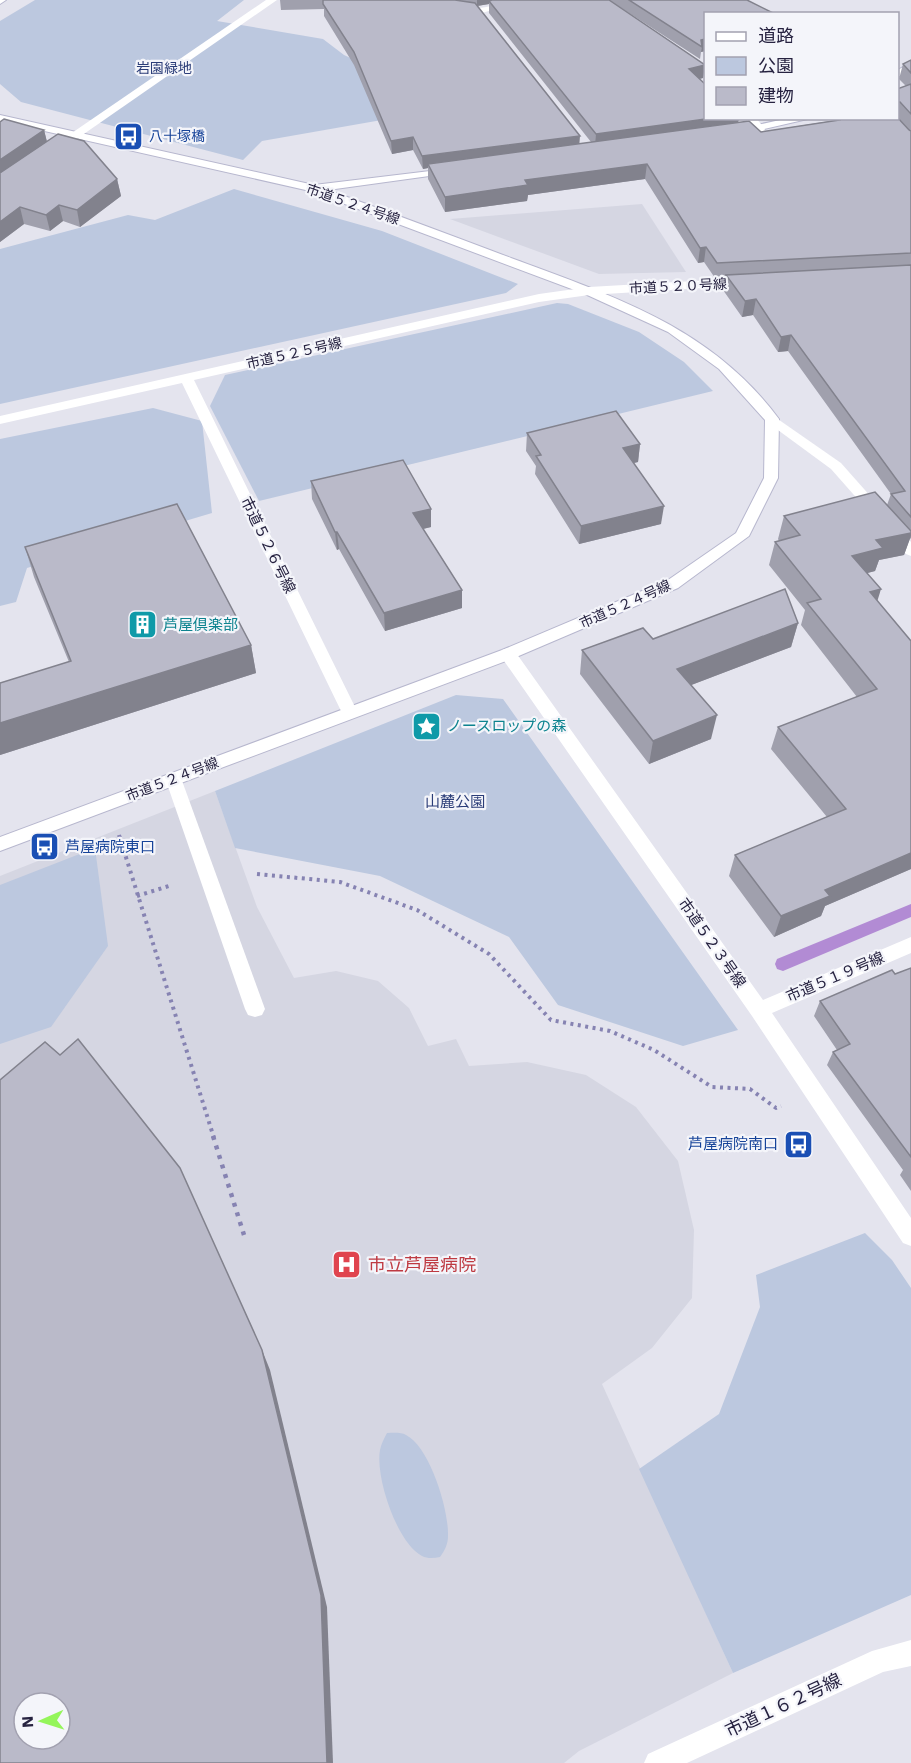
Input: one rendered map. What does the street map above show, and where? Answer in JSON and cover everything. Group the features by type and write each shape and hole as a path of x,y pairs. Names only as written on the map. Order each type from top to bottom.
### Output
{"street":[{"path":"37,162 272,0"},
{"path":"411,0 479,11 518,0"},
{"path":"479,11 486,21"},
{"name":"市道５２４号線","path":"0,844 507,654 674,584 742,536 771,478 772,419 724,366 672,328 589,291 313,188 76,135 2,116"},
{"path":"752,120 760,129"},
{"path":"727,134 798,120"},
{"path":"313,188 463,168"},
{"name":"市道５２０号線","path":"589,291 756,282"},
{"name":"市道５２５号線","path":"0,420 539,298 589,291"},
{"name":"市道５２６号線","path":"186,378 350,713"},
{"path":"772,419 836,466 911,552"},
{"name":"市道５２３号線","path":"507,654 759,1010 911,1236"},
{"path":"173,778 255,1009"},
{"name":"市道５１９号線","path":"759,1010 911,945"},
{"name":"市道１６２号線","path":"657,1763 881,1660 911,1653"}],"path":[{"path":"128,831 118,835 244,1235"},
{"path":"257,874 340,882 417,910 489,954 551,1020 610,1031 654,1050 712,1087 750,1089 776,1108 816,1094"},
{"path":"137,896 172,885"}],"shaded area":[{"path":"642,204 686,272 599,274 450,219"},
{"name":"市立芦屋病院","path":"215,791 257,907 294,978 336,971 378,981 409,1008 428,1046 456,1039 469,1066 527,1062 586,1075 636,1107 678,1161 694,1230 692,1298 652,1348 602,1384 733,1673 579,1751 564,1763 0,1763 0,876"}],"green space":[{"name":"岩園緑地","path":"35,0 244,0 217,21 323,39 344,55 357,61 536,93 262,141 243,160 21,102 0,84 0,21"},
{"path":"234,189 382,231 518,284 506,293 0,404 0,249 128,215 155,220"},
{"path":"557,303 568,304 639,332 684,362 713,391 259,501 210,406 225,375"},
{"path":"153,408 202,421 212,513 27,568 16,602 0,606 0,439"},
{"name":"山麓公園","path":"456,695 503,699 738,1030 683,1046 558,1005 509,937 380,876 235,848 215,791"},
{"path":"95,848 108,946 51,1027 0,1044 0,885"},
{"path":"865,1233 892,1260 911,1288 911,1595 733,1673 639,1469 719,1414 760,1307 756,1275"},
{"path":"387,1433 406,1435 423,1452 430,1465 441,1496 447,1525 447,1542 440,1557 422,1556 404,1538 396,1524 384,1492 379,1462 380,1448"}],"building":[{"path":"323,0 455,0 475,3 580,136 422,156 413,137 391,141 354,52 323,4"},
{"path":"609,0 704,64 689,69 704,83 704,119 596,134 489,1"},
{"path":"629,0 747,0 771,12 704,12 702,47"},
{"path":"911,60 911,73 903,64"},
{"path":"911,84 911,114 899,102 899,88"},
{"path":"4,119 44,130 0,160 0,122"},
{"path":"899,119 911,131 911,253 717,263 706,247 700,248 647,164 525,180 528,185 445,197 428,164 749,121 761,132 840,120"},
{"path":"58,134 84,141 117,179 77,210 59,205 46,215 20,207 0,222 0,173"},
{"path":"911,265 911,517 891,494 905,491 791,335 781,337 756,299 745,301 726,275"},
{"path":"616,411 640,444 623,448 664,506 581,526 536,456 541,455 527,433"},
{"path":"403,460 431,509 413,513 462,590 384,613 335,532 311,481"},
{"path":"875,492 911,531 911,533 876,540 883,548 852,556 881,589 870,592 911,641 911,853 825,890 830,896 781,916 735,855 846,809 778,727 877,689 807,603 821,599 775,542 800,535 784,516"},
{"name":"芦屋倶楽部","path":"177,504 251,645 0,723 0,683 71,661 25,547"},
{"path":"785,589 798,623 677,669 717,715 653,741 582,650 643,628 653,639"},
{"path":"911,968 911,1157 833,1052 850,1044 820,1001 892,970 895,974"},
{"path":"78,1039 180,1168 262,1350 321,1595 327,1763 0,1763 0,1080 45,1042 60,1055"}],"waterway":[{"path":"783,964 911,910"}],"place":[{"name":"八十塚橋","path":"128,136"},
{"name":"芦屋倶楽部","path":"142,625"},
{"name":"ノースロップの森","path":"426,726"},
{"name":"芦屋病院東口","path":"44,847"},
{"name":"芦屋病院南口","path":"799,1144"},
{"name":"市立芦屋病院","path":"347,1264"}]}
